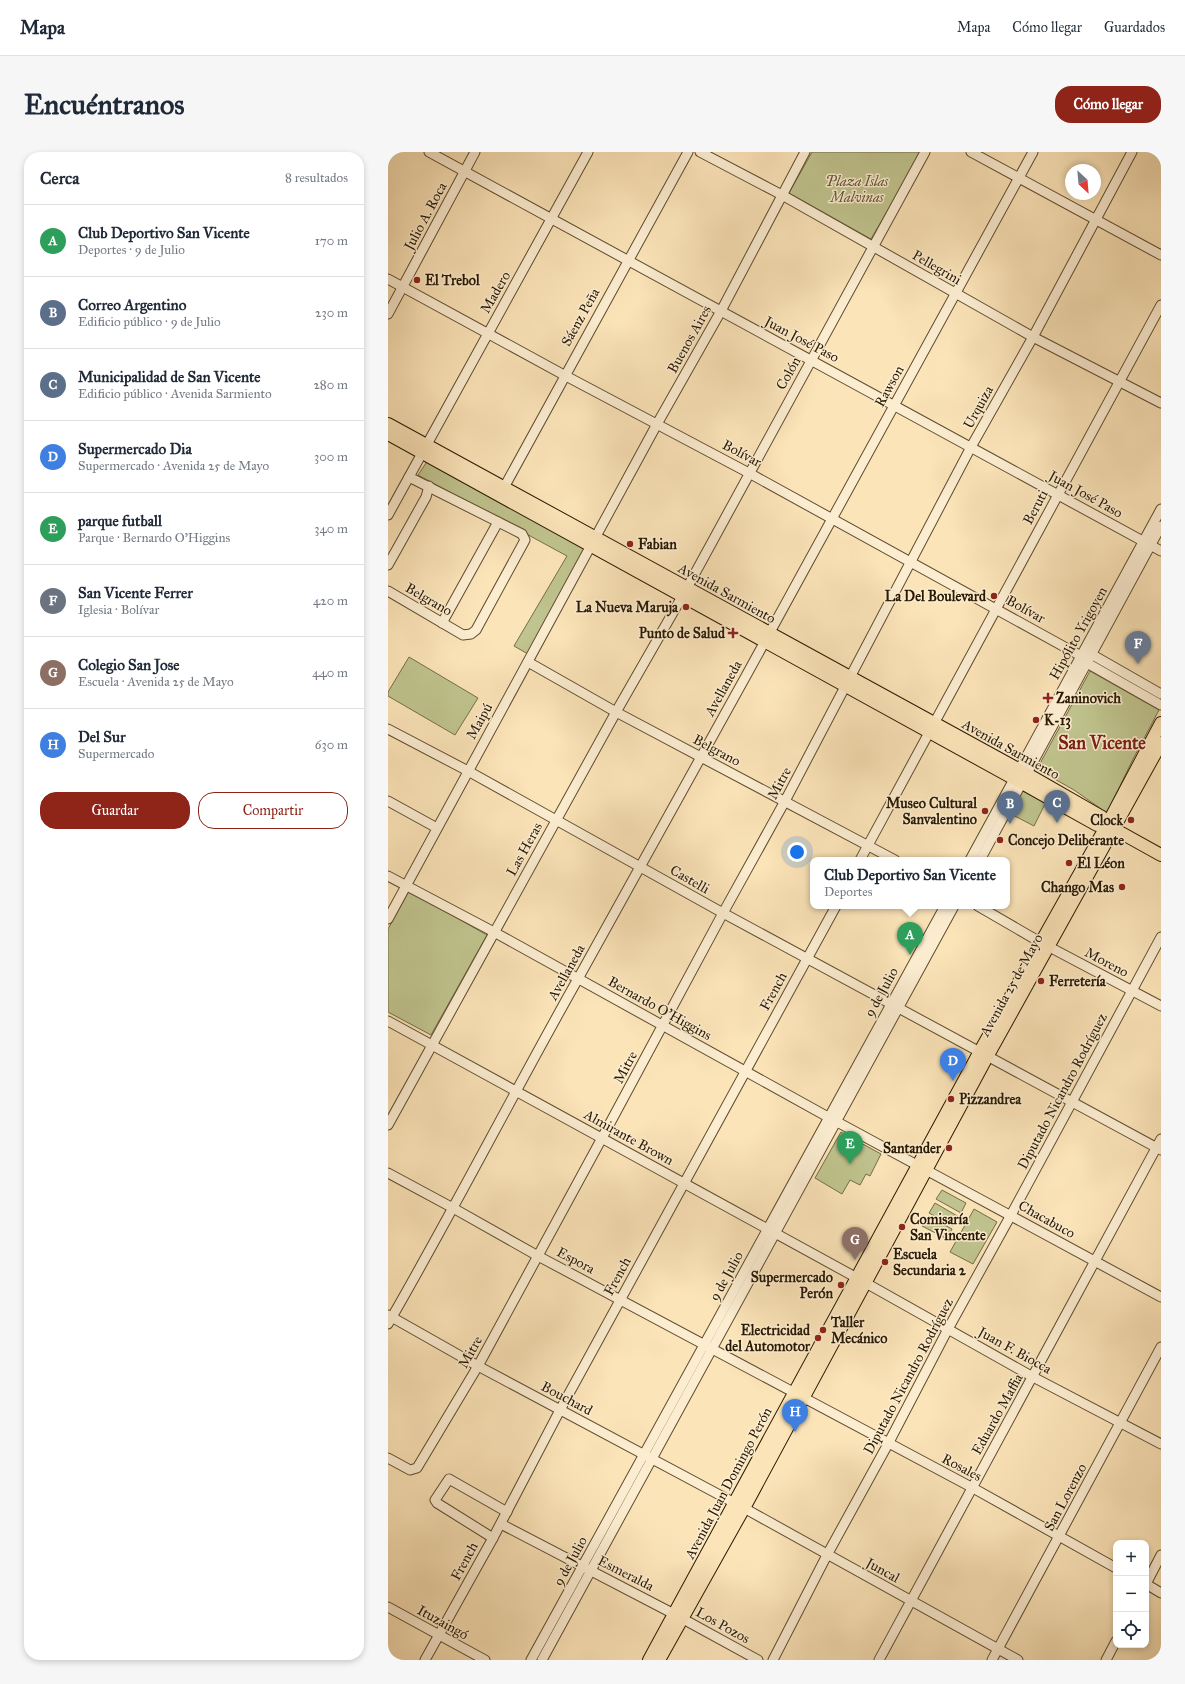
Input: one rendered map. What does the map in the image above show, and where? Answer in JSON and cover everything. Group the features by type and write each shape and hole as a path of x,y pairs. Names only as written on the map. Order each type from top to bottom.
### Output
{"main road":[{"name":"Avenida Sarmiento","path":"388,424 424,449 502,492 1020,776 1102,817 1110,827 1161,855"},
{"name":"Avenida Sarmiento","path":"388,434 424,449"},
{"path":"1110,827 1161,723"},
{"path":"1110,827 1161,743"},
{"name":"Avenida 25 de Mayo","path":"861,1280 983,1055 1110,827"},
{"name":"Avenida Juan Domingo Perón","path":"649,1660 678,1616 861,1280"},
{"name":"Avenida Juan Domingo Perón","path":"660,1660 678,1616"}],"street":[{"name":"Juan José Paso","path":"430,152 627,261 894,404 1161,551"},
{"name":"Julio A. Roca","path":"388,314 475,152"},
{"name":"Madero","path":"388,515 487,334 552,220 588,152"},
{"name":"Sáenz Peña","path":"502,492 564,375 688,152"},
{"name":"Pellegrini","path":"700,152 782,195 1033,337 1161,403"},
{"name":"Buenos Aires","path":"593,542 657,424 721,311 805,152"},
{"name":"Colón","path":"685,592 925,152"},
{"path":"971,152 1161,255"},
{"name":"Rawson","path":"767,637 955,293 1034,152"},
{"name":"Urquiza","path":"848,681 971,447 1033,337 1132,152"},
{"name":"Bolívar","path":"388,279 487,334 749,473 832,520 1086,658 1161,694"},
{"name":"Beruti","path":"932,728 1118,381 1161,305"},
{"path":"409,477 498,522 442,623"},
{"path":"388,566 426,497 428,486"},
{"name":"Hipólito Yrigoyen","path":"1020,776 1086,658 1147,543 1161,509"},
{"name":"Belgrano","path":"388,591 467,636 471,634 476,630 525,540 525,537 522,534 498,522"},
{"name":"Hipólito Yrigoyen","path":"1147,543 1161,526"},
{"name":"Maipú","path":"388,919 593,542"},
{"name":"Las Heras","path":"388,1125 616,712 685,592"},
{"name":"Avellaneda","path":"389,1319 453,1208 578,978 641,867 767,637"},
{"name":"Bolívar","path":"1086,658 1161,705"},
{"name":"Belgrano","path":"528,662 616,712 890,857"},
{"name":"Mitre","path":"388,1458 410,1470 417,1468 478,1366 785,801 848,681"},
{"path":"862,857 932,728"},
{"name":"Castelli","path":"388,729 468,771 723,913 983,1055 1072,1101 1159,1149"},
{"path":"972,857 1020,776"},
{"path":"981,857 1020,776"},
{"path":"388,801 437,828"},
{"name":"Bernardo O'Higgins","path":"388,876 494,932 832,1119 923,1167"},
{"name":"French","path":"425,1660 494,1538 560,1410 834,909"},
{"name":"9 de Julio","path":"542,1660 587,1569 894,1006 943,909"},
{"name":"9 de Julio","path":"894,1006 952,909"},
{"path":"983,909 1045,944"},
{"name":"Diputado Nicandro Rodríguez","path":"774,1660 827,1555 1161,937"},
{"name":"Moreno","path":"1045,944 1161,1006"},
{"name":"Almirante Brown","path":"388,1021 861,1280"},
{"name":"Eduardo Maffia","path":"879,1660 1095,1261 1159,1149 1161,1139"},
{"name":"Chacabuco","path":"923,1167 1161,1297"},
{"name":"Espora","path":"388,1173 538,1256 799,1395"},
{"name":"Juan F. Biocca","path":"861,1280 1033,1377 1161,1444"},
{"name":"Bouchard","path":"389,1319 739,1506"},
{"name":"San Lorenzo","path":"992,1660 1060,1537 1161,1347"},
{"name":"Rosales","path":"799,1395 972,1488 1113,1566"},
{"path":"494,1538 437,1503 436,1500 449,1479 507,1512"},
{"name":"Juncal","path":"739,1506 1018,1660"},
{"name":"Esmeralda","path":"501,1524 678,1616"},
{"path":"1149,1578 1161,1555"},
{"name":"9 de Julio","path":"531,1660 587,1569"},
{"path":"1149,1586 1161,1593"},
{"name":"Ituzaingó","path":"388,1607 485,1660"},
{"name":"Los Pozos","path":"678,1616 758,1660"},
{"path":"1106,1660 1113,1647"}],"green space":[{"name":"Plaza Islas Malvinas","path":"812,152 922,152 871,239 789,193"},
{"path":"428,460 587,547 528,654 514,646 567,556 418,475"},
{"path":"409,657 478,698 455,735 388,696 388,692"},
{"path":"1090,671 1159,710 1107,813 1074,790 1037,769"},
{"path":"1023,787 1047,800 1034,826 1009,813"},
{"path":"409,891 487,935 431,1035 388,1012 388,929"},
{"path":"841,1132 881,1154 870,1176 866,1174 860,1185 850,1180 842,1194 815,1178"},
{"path":"942,1190 966,1203 961,1213 936,1199"},
{"path":"935,1203 959,1217 953,1226 929,1213"},
{"path":"974,1209 997,1222 973,1264 950,1252"},
{"path":"928,1216 952,1229 947,1239 922,1226"}],"place":[{"name":"El Trebol","path":"417,280"},
{"name":"Fabian","path":"630,544"},
{"name":"La Del Boulevard","path":"994,596"},
{"name":"La Nueva Maruja","path":"686,607"},
{"name":"Punto de Salud","path":"733,633"},
{"name":"San Vicente Ferrer","path":"1138,664"},
{"name":"Zaninovich","path":"1048,698"},
{"name":"K-13","path":"1036,720"},
{"name":"Museo Cultural Sanvalentino","path":"985,811"},
{"name":"Clock","path":"1131,820"},
{"name":"Municipalidad de San Vicente","path":"1057,823"},
{"name":"Correo Argentino","path":"1010,824"},
{"name":"Concejo Deliberante","path":"1000,840"},
{"name":"El Léon","path":"1069,863"},
{"name":"Chango Mas","path":"1122,887"},
{"name":"Club Deportivo San Vicente","path":"910,955"},
{"name":"Ferretería","path":"1041,981"},
{"name":"Supermercado Dia","path":"953,1081"},
{"name":"Pizzandrea","path":"951,1099"},
{"name":"Santander","path":"949,1148"},
{"name":"parque futball","path":"850,1164"},
{"name":"Comisaría San Vincente","path":"902,1227"},
{"name":"Colegio San Jose","path":"855,1260"},
{"name":"Escuela Secundaria 2","path":"885,1262"},
{"name":"Supermercado Perón","path":"841,1285"},
{"name":"Taller Mecánico","path":"823,1330"},
{"name":"Electricidad del Automotor","path":"818,1338"},
{"name":"Del Sur","path":"795,1432"}],"district":[{"name":"San Vicente","path":"1102,743"}]}
